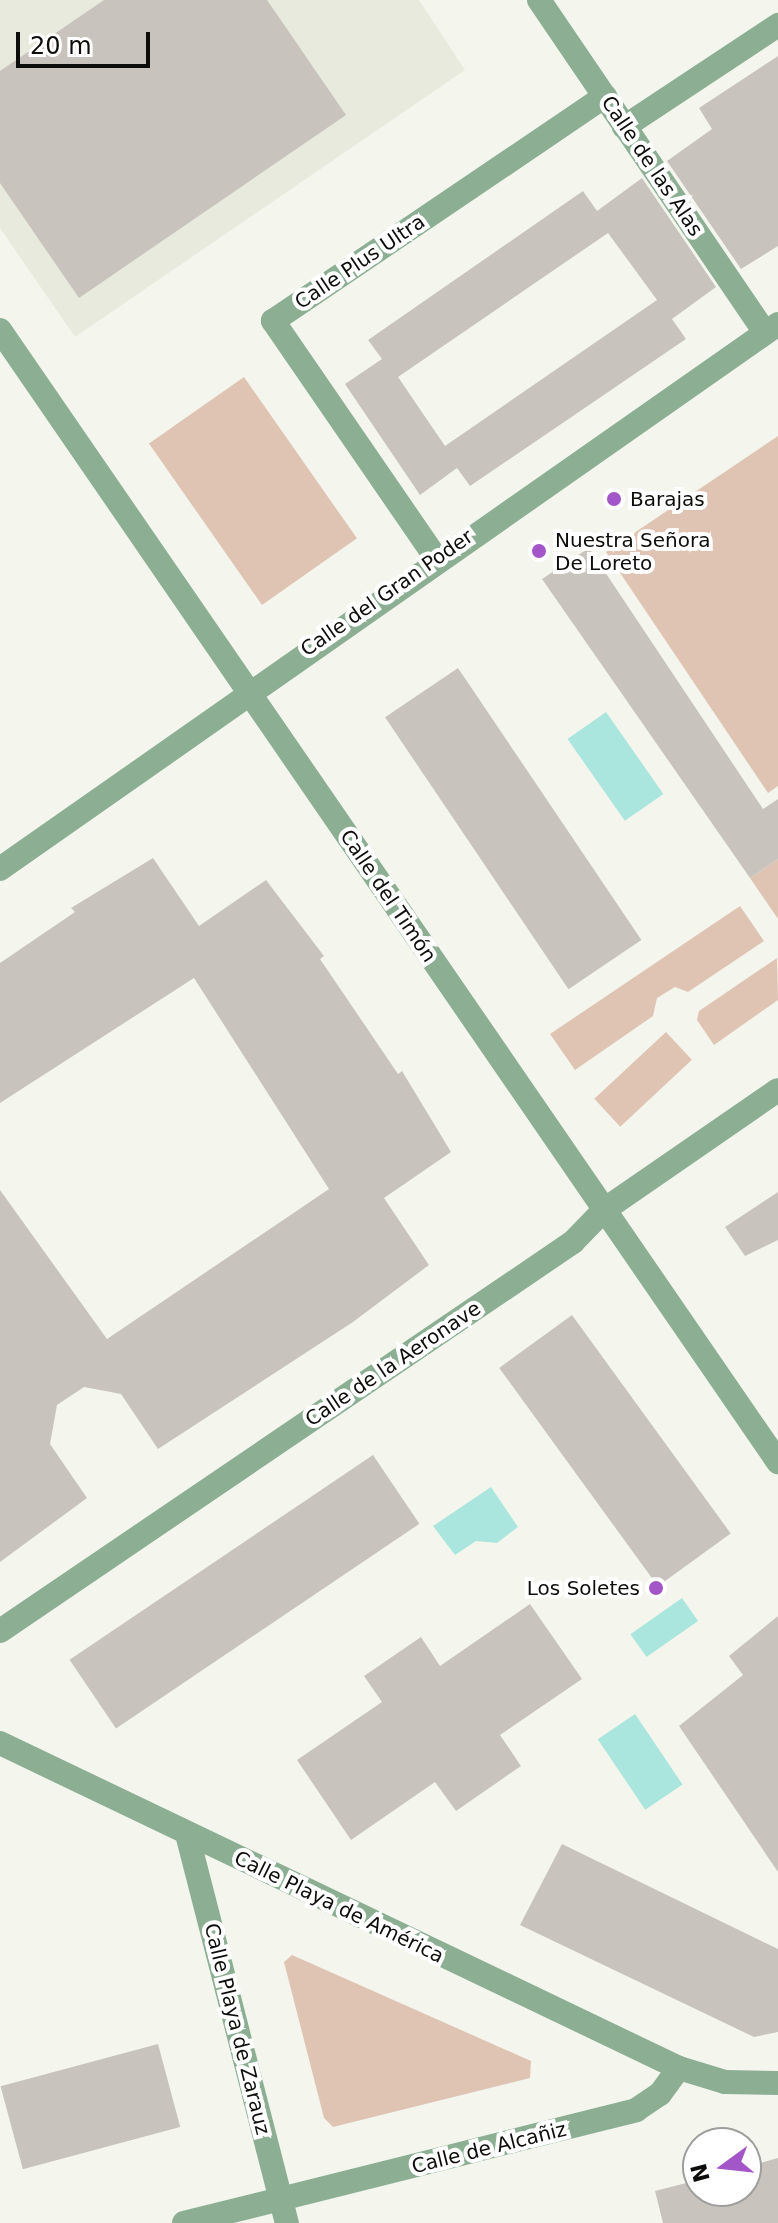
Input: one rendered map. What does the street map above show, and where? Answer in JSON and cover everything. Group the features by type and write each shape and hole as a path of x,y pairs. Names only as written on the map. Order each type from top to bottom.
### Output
{"street":[{"name":"Calle de las Alas","path":"539,0 624,127 772,328"},
{"path":"624,127 778,25"},
{"name":"Calle Plus Ultra","path":"436,558 273,321 605,96"},
{"name":"Calle del Gran Poder","path":"0,869 436,558 772,328"},
{"name":"Calle del Timón","path":"0,330 778,1462"},
{"name":"Calle de la Aeronave","path":"0,1631 573,1242 604,1210 778,1090"},
{"name":"Calle Playa de América","path":"0,1743 679,2068"},
{"name":"Calle Playa de Zarauz","path":"187,1834 287,2223"},
{"path":"679,2068 725,2082 778,2083"},
{"name":"Calle de Alcañiz","path":"184,2223 636,2110 660,2094 679,2068"}],"shaded area":[{"path":"0,0 419,0 465,70 75,337 0,228"},
{"path":"244,377 357,538 262,605 149,444"},
{"path":"778,436 778,786 768,793 606,552"},
{"path":"778,859 778,919 750,878"},
{"path":"740,906 764,941 688,992 675,987 657,998 653,1016 575,1070 550,1034"},
{"path":"777,958 778,1000 714,1045 697,1020 699,1011"},
{"path":"666,1032 692,1060 620,1127 594,1099"},
{"path":"292,1955 531,2061 530,2078 333,2127 324,2118 284,1962"}],"water":[{"path":"606,712 663,794 625,821 567,739"},
{"path":"491,1487 518,1527 497,1543 476,1541 455,1555 433,1526"},
{"path":"682,1598 698,1621 646,1657 630,1634"},
{"path":"635,1714 683,1784 645,1810 598,1739"}],"building":[{"path":"104,0 267,0 346,115 79,298 0,183 0,71"},
{"path":"778,56 778,246 741,269 667,161 712,129 699,108"},
{"path":"642,178 716,287 672,319 686,339 470,486 457,468 420,495 345,384 382,359 368,340 583,191 597,211","holes":["608,233 657,300 445,446 398,377"]},
{"path":"589,548 763,809 778,799 778,859 750,878 542,579"},
{"path":"458,668 641,940 568,989 385,717"},
{"path":"153,858 199,926 266,880 324,956 320,959 398,1074 402,1071 451,1152 384,1198 429,1265 353,1322 158,1449 121,1394 84,1387 57,1405 50,1444 87,1498 0,1562 0,1190 107,1339 329,1189 194,978 0,1103 0,963 75,912 71,908"},
{"path":"778,1192 778,1240 745,1256 725,1227"},
{"path":"572,1315 731,1533 658,1586 499,1368"},
{"path":"373,1455 419,1524 116,1728 70,1660"},
{"path":"530,1604 582,1679 500,1735 521,1766 456,1811 435,1782 351,1840 297,1760 382,1702 364,1676 421,1637 440,1666"},
{"path":"778,1616 778,1872 679,1726 743,1675 729,1656"},
{"path":"562,1844 778,1949 778,2032 754,2037 520,1925"},
{"path":"158,2044 180,2127 23,2169 1,2086"},
{"path":"778,2158 778,2223 663,2223 655,2191 682,2184 682,2207 762,2207 762,2162"}],"place":[{"name":"Barajas","path":"614,499"},
{"name":"Nuestra Señora De Loreto","path":"539,551"},
{"name":"Los Soletes","path":"656,1588"}]}
